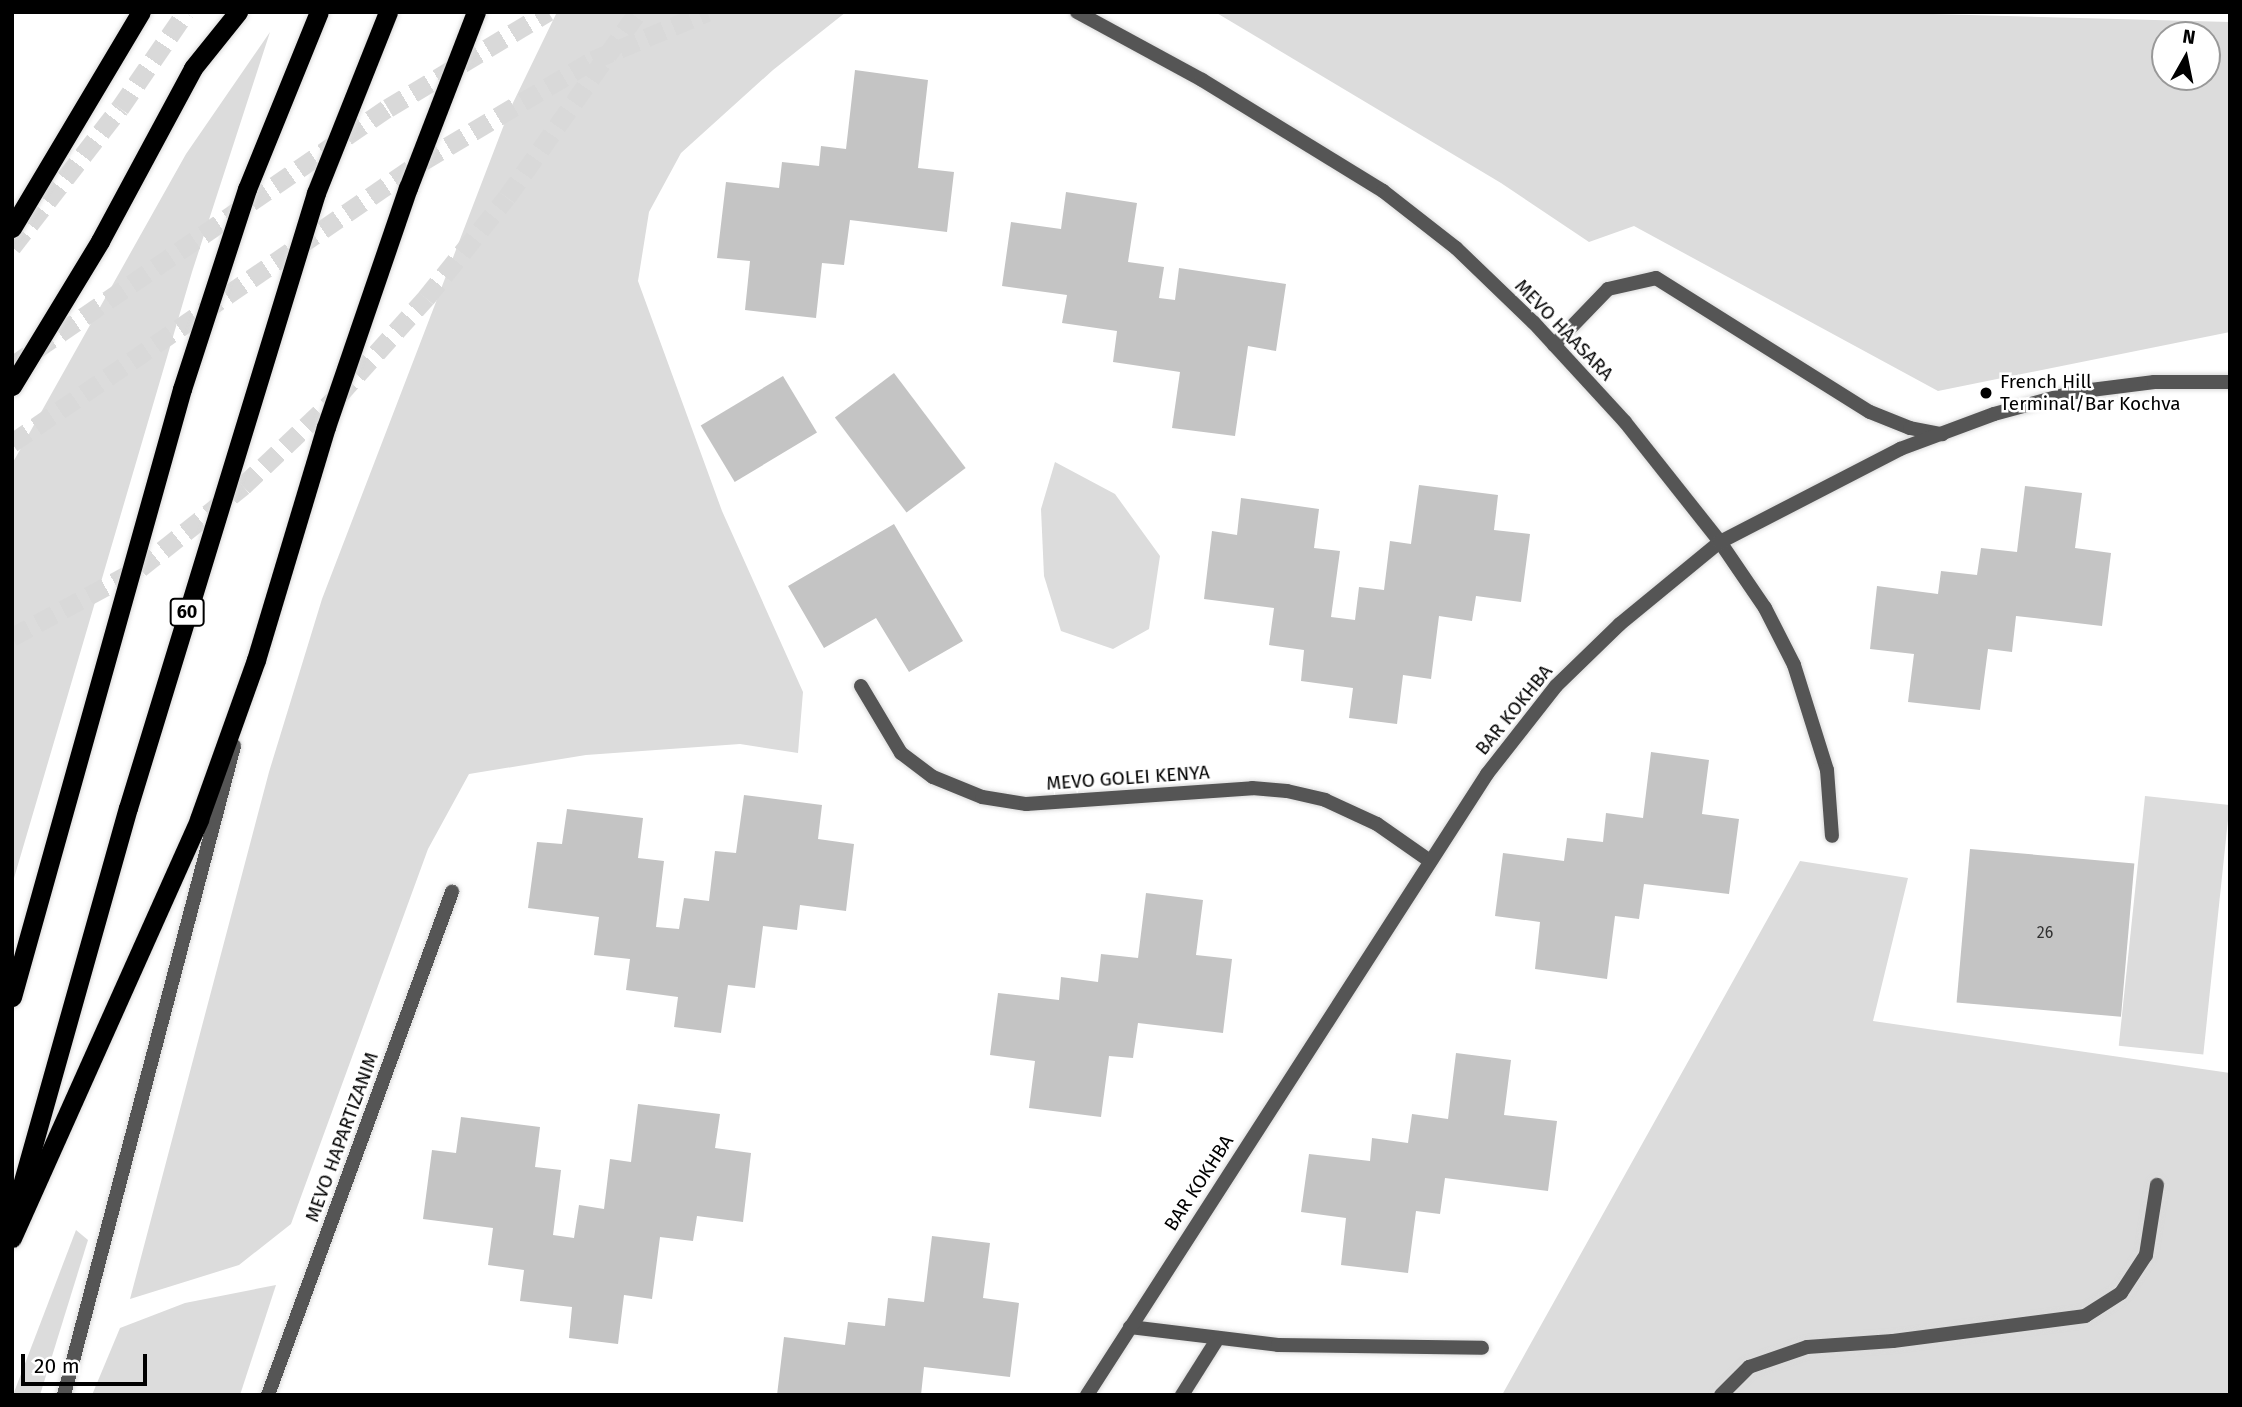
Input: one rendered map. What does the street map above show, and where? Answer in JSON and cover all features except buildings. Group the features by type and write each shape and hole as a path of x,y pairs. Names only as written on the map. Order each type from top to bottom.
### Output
{"highway":[{"path":"12,228 141,12"},
{"path":"12,387 100,241 193,68 238,12"},
{"path":"12,997 182,389 247,189 319,12"},
{"name":"60","path":"12,1221 128,808 312,206 388,12"},
{"path":"12,1238 189,843 256,660 344,376 408,188 476,16"}],"street":[{"name":"MEVO HAASARA","path":"1077,12 1202,80 1383,191 1456,248 1554,345 1625,422 1720,542 1765,608 1794,665 1827,770 1832,836"},
{"path":"1554,345 1608,289 1656,278 1870,412 1910,428 1942,434"},
{"name":"BAR KOKHBA","path":"1087,1395 1487,774 1556,686 1620,624 1720,542 1900,449 2075,392 2154,382 2230,382"},
{"path":"64,1395 256,660"},
{"name":"MEVO GOLEI KENYA","path":"861,686 901,753 933,777 982,797 1026,804 1252,789 1287,791 1325,800 1377,824 1430,861"},
{"name":"MEVO HAPARTIZANIM","path":"268,1395 452,892"},
{"path":"1721,1395 1749,1367 1807,1347 1893,1341 2085,1316 2121,1293 2146,1255 2157,1185"},
{"path":"1130,1327 1278,1345 1482,1348"},
{"path":"1182,1395 1218,1338"}],"shaded area":[{"path":"557,12 846,12 773,70 681,153 649,212 638,281 722,511 803,692 798,753 740,744 586,755 469,774 428,849 291,1224 239,1265 130,1299 269,772 322,599 510,109"},
{"path":"1215,12 1859,12 2193,21 2151,21 2151,91 2221,91 2221,22 2230,22 2230,332 1938,391 1634,226 1589,242 1501,183"},
{"path":"270,32 192,272 12,885 12,464 186,154"},
{"path":"1055,462 1115,494 1160,556 1149,629 1113,649 1061,631 1044,576 1041,509"},
{"path":"2145,796 2230,805 2203,1055 2119,1046"},
{"path":"1800,861 1908,878 1873,1021 2230,1073 2230,1395 1502,1395"},
{"path":"76,1230 88,1240 40,1395 13,1395"},
{"path":"276,1285 240,1395 92,1395 120,1328 185,1303"}],"tunnel":[{"path":"12,247 120,108 186,12"},
{"path":"12,366 388,108 548,12"},
{"path":"12,637 140,568 243,486 338,396 426,298 507,197 638,12"},
{"path":"12,443 423,161 593,60 707,12"}],"place":[{"name":"French Hill Terminal/Bar Kochva","path":"1986,393"}]}
